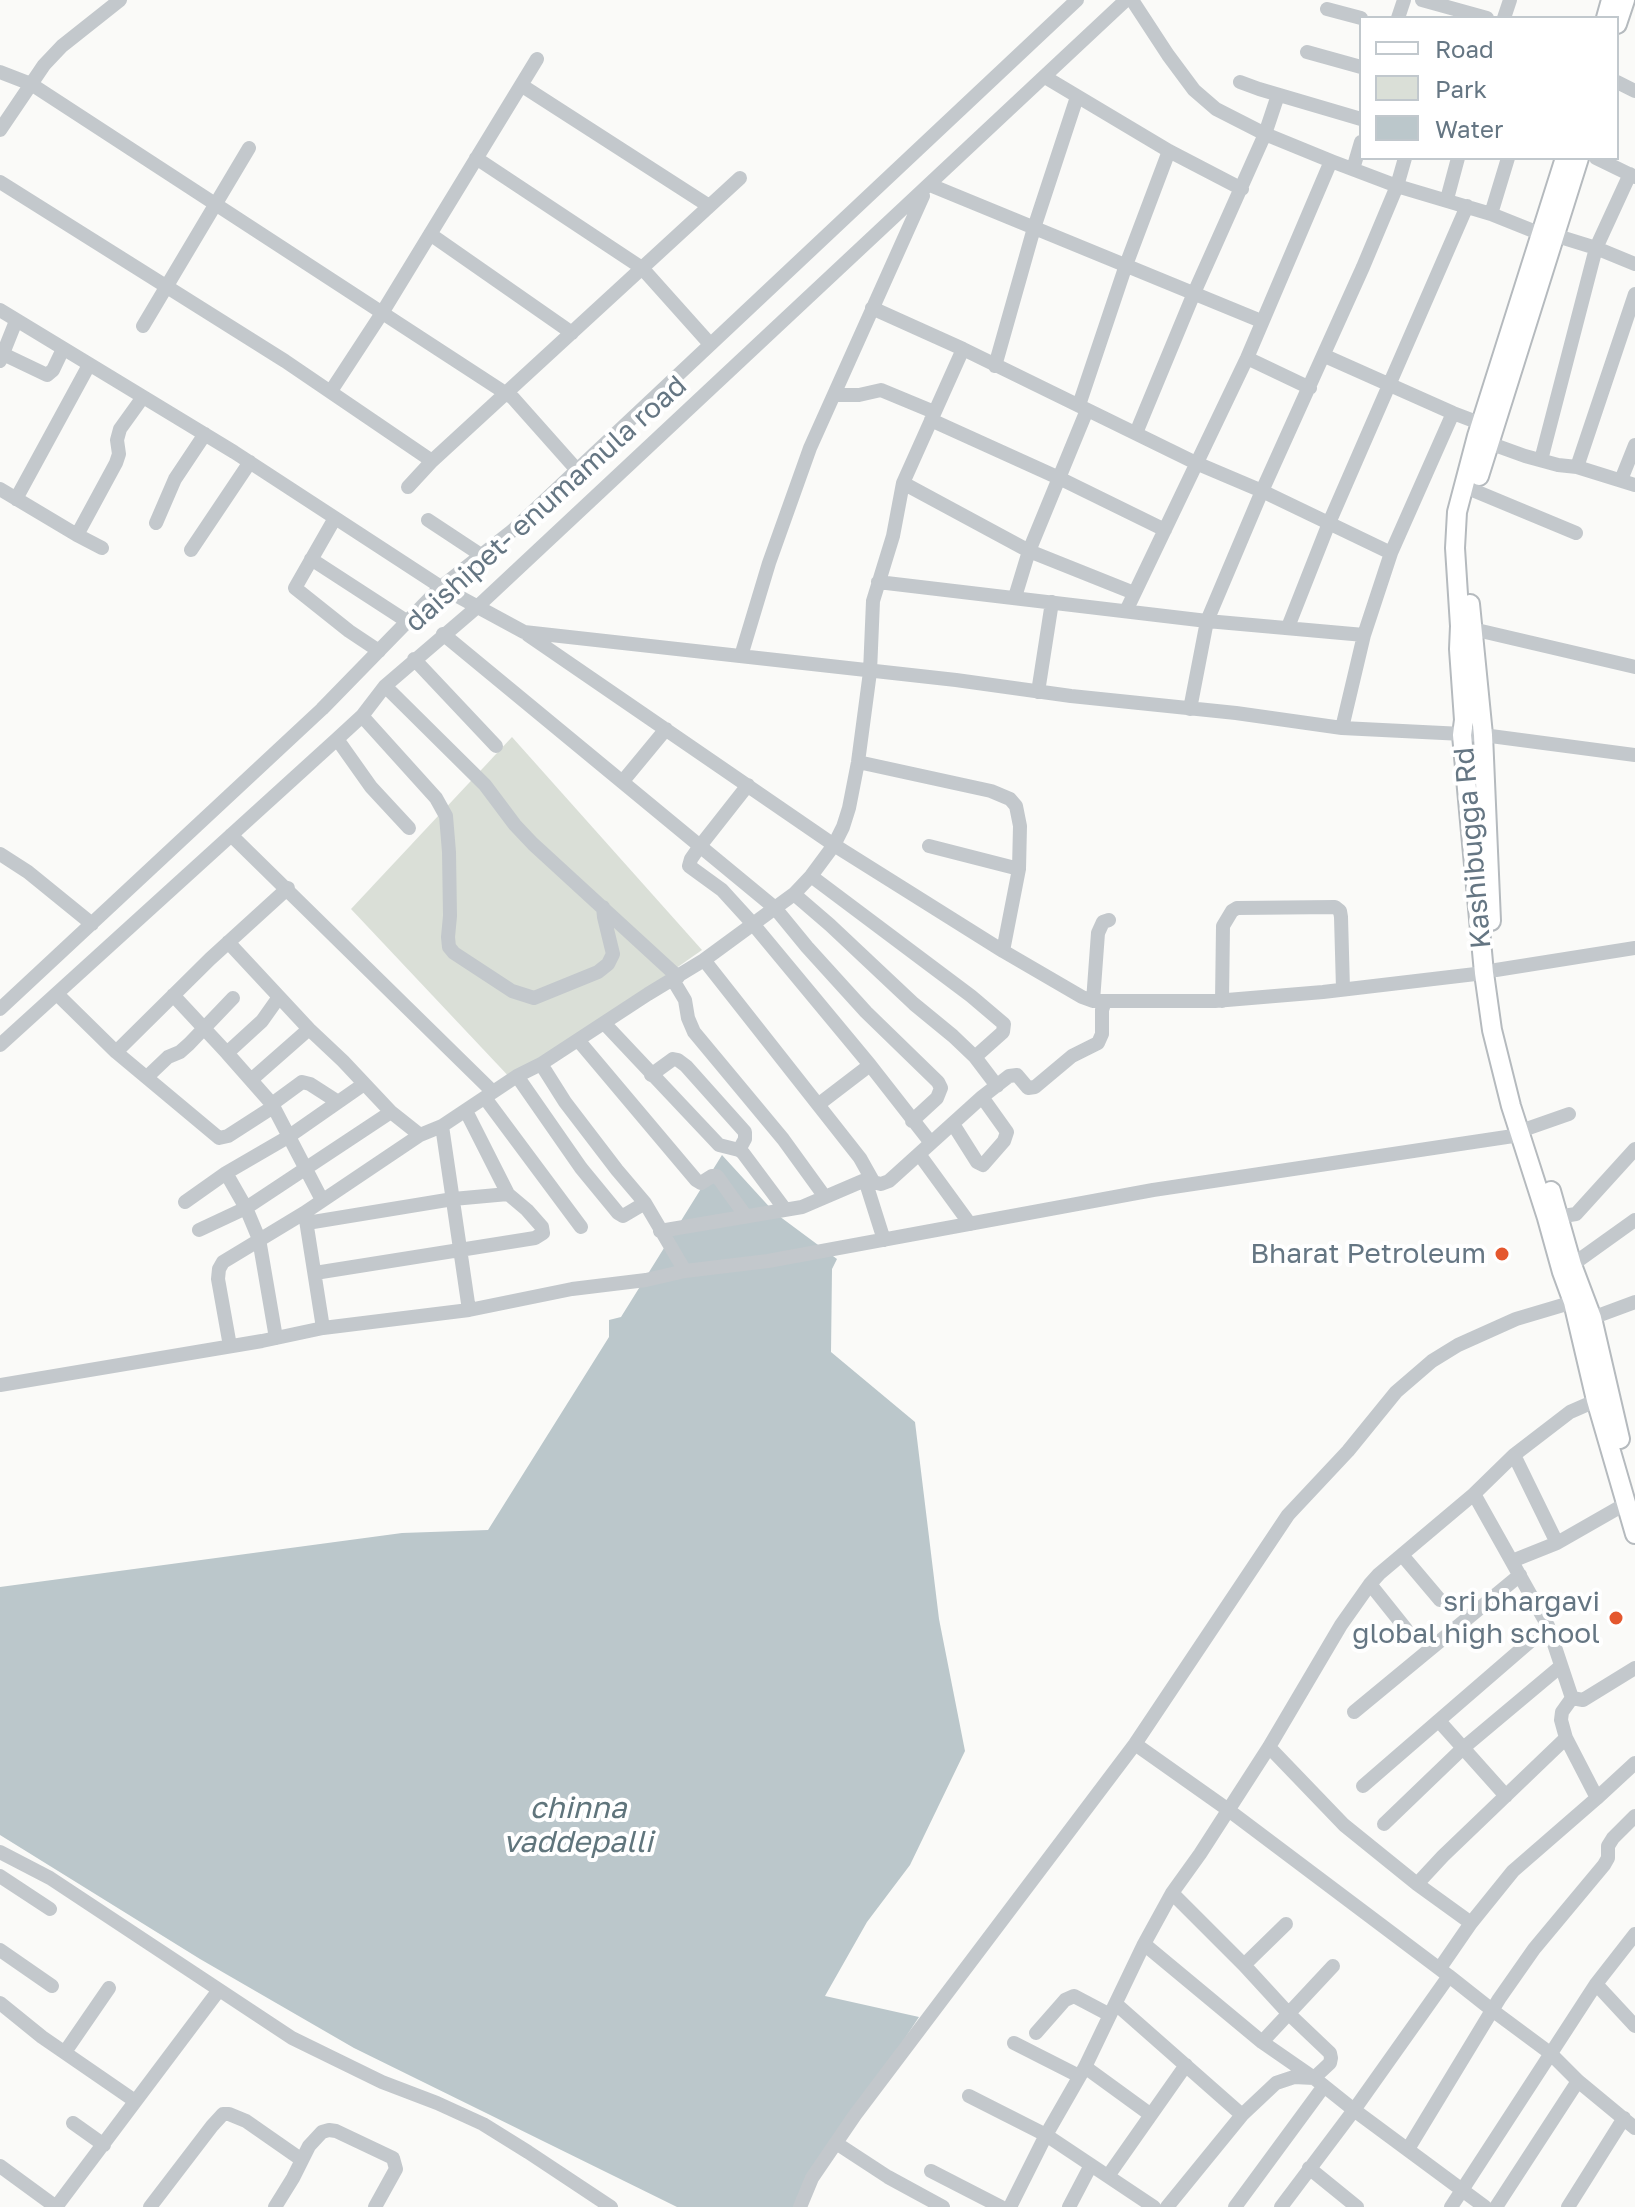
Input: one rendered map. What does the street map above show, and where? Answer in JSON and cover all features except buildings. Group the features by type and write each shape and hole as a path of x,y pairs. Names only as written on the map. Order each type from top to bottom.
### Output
{"main road":[{"name":"Kashibugga Rd","path":"1490,971 1462,735 1464,720 1459,649 1466,628 1465,535 1489,443 1514,370 1566,160"},
{"name":"Kashibugga Rd","path":"1548,235 1482,424 1457,512 1455,548 1483,735 1492,1030 1579,1300 1631,1493 1635,1534"},
{"name":"Kashibugga Rd","path":"1579,1300 1592,1318 1603,1397"}],"street":[{"path":"0,130 44,65 62,46 120,0"},
{"path":"0,1009 322,709 441,587 512,531 1077,0"},
{"path":"1129,0 1200,97 1216,109 1265,134 1397,186 1447,199 1635,264"},
{"name":"daishipet- enumamula road","path":"1,1043 362,716 385,686 476,608 1129,0"},
{"path":"1422,0 1447,13 1471,16"},
{"path":"1327,9 1359,17"},
{"path":"1307,52 1359,66"},
{"path":"331,391 537,59"},
{"path":"0,72 31,84 506,393 526,411 577,470"},
{"path":"1045,77 1169,151 1242,189"},
{"path":"1240,82 1359,118"},
{"path":"521,85 709,206"},
{"path":"1136,433 1194,293 1242,189 1278,95"},
{"path":"995,366 1034,228 1077,97"},
{"path":"143,326 249,148"},
{"path":"1353,169 1359,149"},
{"path":"1015,597 1083,407 1126,265 1169,151"},
{"path":"476,158 642,268 710,344"},
{"path":"1190,709 1207,621 1262,491 1325,356 1397,186 1404,160"},
{"path":"1447,199 1457,160"},
{"path":"1491,214 1507,160"},
{"path":"1541,460 1596,248 1633,176 1600,160"},
{"path":"1126,611 1247,358 1331,161"},
{"path":"408,487 432,461 740,178"},
{"path":"0,182 331,391 432,461"},
{"path":"741,656 810,448 928,188 1261,321"},
{"path":"1288,627 1329,523 1467,206"},
{"path":"430,234 572,333"},
{"path":"1577,467 1635,294"},
{"path":"872,308 1391,553"},
{"path":"0,310 250,462 441,587 524,632 834,845 1073,993 1099,1001 1222,1001 1490,971 1635,948"},
{"path":"16,321 2,357 47,375 53,370 63,349"},
{"path":"306,1218 322,1200 420,1135 442,1126 704,960 794,894 811,876 843,827 858,762 870,672 871,619 878,582 893,536 903,483 963,349"},
{"path":"1325,356 1482,424"},
{"path":"1247,358 1310,388"},
{"path":"16,499 89,365"},
{"path":"834,395 859,395 881,390 1165,530"},
{"path":"77,535 116,463 120,429 143,397"},
{"path":"1342,728 1364,635 1391,553 1453,413"},
{"path":"156,523 175,479 205,434"},
{"path":"1489,443 1628,483 1635,445"},
{"path":"191,550 250,462"},
{"path":"903,483 1029,551 1134,593"},
{"path":"0,489 102,548"},
{"path":"1475,491 1576,533"},
{"path":"335,518 296,584 296,590 379,651"},
{"path":"428,520 481,555"},
{"path":"311,559 408,622"},
{"path":"878,582 1207,621 1364,635"},
{"path":"1038,692 1052,602"},
{"path":"1466,628 1635,667"},
{"path":"524,632 956,680 1342,728 1483,735 1635,755"},
{"path":"443,634 775,908 866,1012 938,1082 941,1088 937,1098 912,1121"},
{"path":"414,659 496,746"},
{"path":"385,686 485,785 533,844 675,978 694,1032 783,1139 825,1197"},
{"path":"362,716 436,798 446,816 449,852 448,937 449,947 454,953 512,991 534,998 598,972 608,964 613,954 603,907"},
{"path":"623,781 666,729"},
{"path":"337,739 371,787 409,828"},
{"path":"858,762 991,791 1010,799 1016,806 1019,815 1019,869 1003,951"},
{"path":"748,785 700,846 689,866 722,890 753,924 870,1065 912,1121 970,1224"},
{"path":"231,835 288,888 489,1095 581,1227"},
{"path":"929,846 1019,869"},
{"path":"0,854 28,872 92,924"},
{"path":"811,876 1004,1024 1003,1032 975,1057"},
{"path":"116,1052 288,888"},
{"path":"794,894 975,1057 997,1086"},
{"path":"1222,1001 1223,926 1237,908 1335,907 1341,917 1343,989"},
{"path":"660,1231 802,1207 869,1182 881,1184 889,1181 982,1097 1012,1075 1021,1078 1028,1088 1035,1087 1072,1056 1098,1043 1102,1034 1098,933 1103,922 1109,920"},
{"path":"228,942 391,1112 420,1135"},
{"path":"704,960 860,1158 884,1240"},
{"path":"57,994 116,1052 219,1138 228,1136 273,1106 302,1082 338,1102"},
{"path":"173,995 273,1106 322,1200"},
{"path":"227,1053 262,1021 279,997"},
{"path":"147,1077 168,1057 189,1044 233,998"},
{"path":"604,1023 719,1145 739,1150 784,1208"},
{"path":"251,1080 309,1029"},
{"path":"578,1040 696,1180 701,1183 717,1176 745,1215"},
{"path":"651,1075 673,1059 686,1066 745,1132 739,1150"},
{"path":"541,1064 565,1102 645,1203 685,1271"},
{"path":"819,1104 870,1065"},
{"path":"517,1076 581,1168 618,1213 623,1216 645,1203"},
{"path":"185,1202 226,1173 288,1137 364,1084"},
{"path":"953,1124 977,1162 983,1165 1004,1141 1007,1132 982,1097"},
{"path":"315,1273 540,1236 543,1233 542,1227 527,1210 508,1194 466,1111"},
{"path":"199,1230 246,1208 391,1112"},
{"path":"0,1385 323,1328 469,1310 572,1289 768,1261 1153,1190 1524,1132 1569,1114"},
{"path":"442,1126 469,1310"},
{"path":"1553,1217 1576,1214 1635,1149"},
{"path":"226,1173 259,1239 276,1338"},
{"path":"230,1346 218,1279 219,1269 223,1262 259,1239 306,1218 508,1194"},
{"path":"306,1218 323,1328"},
{"path":"1567,1269 1635,1220"},
{"path":"800,2207 812,2178 855,2115 1135,1744 1288,1515 1348,1451 1396,1392 1432,1361 1458,1345 1516,1319 1579,1300"},
{"path":"1592,1318 1635,1302"},
{"path":"1010,2207 1172,1893 1269,1747 1341,1625 1370,1584 1514,1455 1570,1412 1603,1397"},
{"path":"1514,1455 1557,1543"},
{"path":"1354,1712 1516,1568 1631,1493"},
{"path":"1474,1494 1548,1626 1572,1698"},
{"path":"1402,1555 1440,1600"},
{"path":"1370,1584 1406,1629"},
{"path":"1363,1786 1548,1626"},
{"path":"1384,1824 1462,1749 1561,1666"},
{"path":"1572,1698 1583,1700 1635,1668"},
{"path":"1572,1698 1561,1715 1566,1738 1597,1798"},
{"path":"1439,1721 1506,1796"},
{"path":"1417,1884 1566,1738"},
{"path":"1135,1744 1445,1972 1550,2053 1578,2081 1630,2123 1568,2207"},
{"path":"1269,1747 1344,1825 1471,1923"},
{"path":"1281,2207 1354,2110 1445,1972 1471,1923 1513,1871 1635,1763"},
{"path":"1408,2149 1492,2010 1534,1949 1604,1865 1613,1838 1635,1816"},
{"path":"0,1852 50,1878 292,2038 382,2082 483,2124 611,2207"},
{"path":"0,1876 50,1909"},
{"path":"1172,1893 1330,2053 1330,2063 1319,2082 1235,2207"},
{"path":"1244,1965 1286,1924"},
{"path":"1451,2207 1596,1984 1635,1934"},
{"path":"1144,1944 1262,2042 1485,2207"},
{"path":"0,1950 52,1986"},
{"path":"1262,2042 1333,1966"},
{"path":"1596,1984 1635,2026"},
{"path":"65,2052 109,1988"},
{"path":"0,2166 56,2207 219,1990"},
{"path":"1036,2033 1065,2000 1074,1996 1113,2010 1186,2065 1242,2115"},
{"path":"0,2003 135,2101"},
{"path":"1014,2043 1082,2071 1151,2115"},
{"path":"1108,2176 1186,2065"},
{"path":"1173,2205 1242,2115 1276,2083 1294,2077 1319,2082"},
{"path":"1496,2207 1578,2081"},
{"path":"969,2096 1046,2135 1154,2207"},
{"path":"150,2207 223,2114 246,2121 302,2160"},
{"path":"73,2123 104,2145"},
{"path":"275,2207 315,2138 329,2130 393,2158 396,2169 378,2206"},
{"path":"836,2143 888,2177 943,2207"},
{"path":"1069,2207 1091,2165"},
{"path":"1309,2168 1357,2207"},
{"path":"931,2171 1001,2207"}],"green space":[{"path":"512,737 702,950 514,1082 351,909"}],"water":[{"name":"chinna vaddepalli","path":"722,1155 775,1213 837,1259 832,1269 831,1352 915,1422 939,1619 965,1751 910,1865 867,1922 825,1996 919,2017 793,2207 677,2207 354,2048 200,1959 0,1835 0,1587 402,1533 488,1530 609,1337 609,1320 621,1317"}],"place":[{"name":"Bharat Petroleum","path":"1502,1254"},
{"name":"sri bhargavi global high school","path":"1616,1618"}]}
